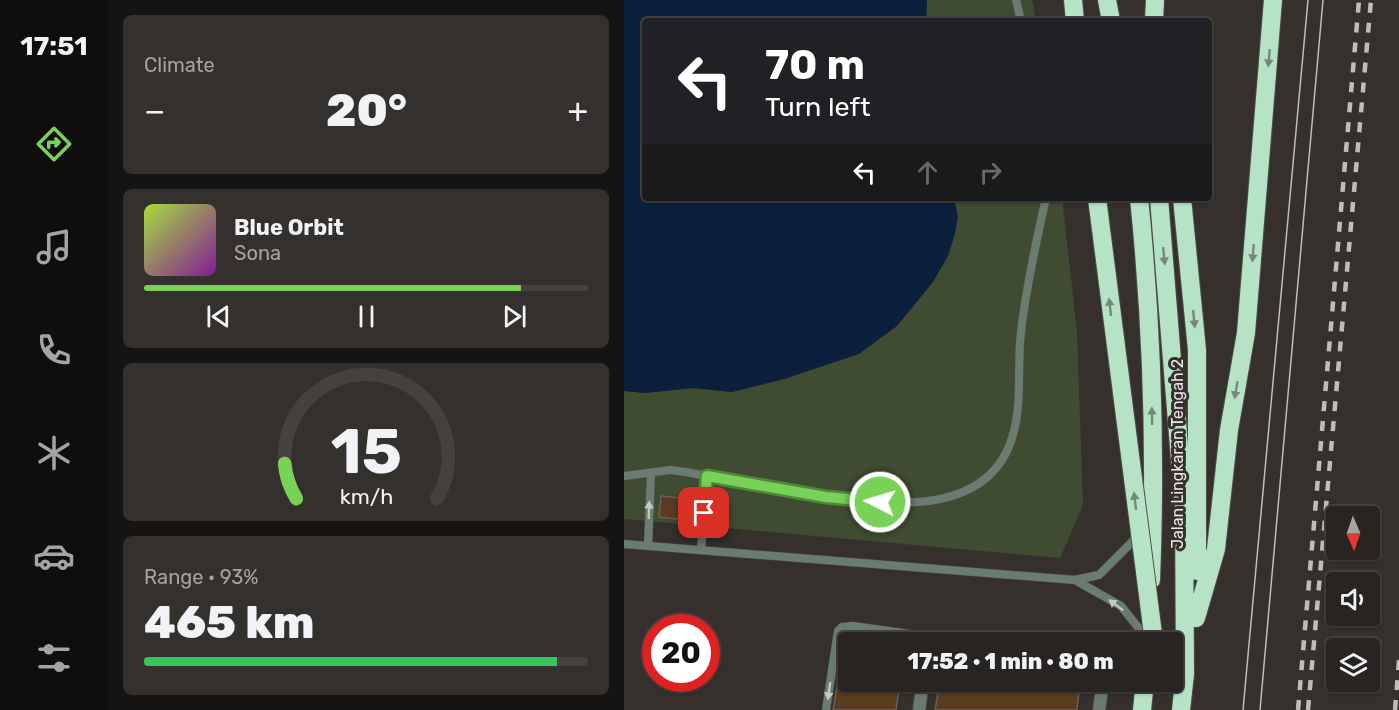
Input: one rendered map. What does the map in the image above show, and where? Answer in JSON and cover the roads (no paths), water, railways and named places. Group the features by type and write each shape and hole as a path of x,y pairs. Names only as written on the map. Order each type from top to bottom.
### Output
{"highway":[{"path":"1073,0 1075,18"},
{"path":"1107,0 1110,18"},
{"path":"1151,0 1154,18"},
{"path":"1155,0 1155,18"},
{"path":"1196,618 1216,549 1229,430 1246,333 1273,0"},
{"path":"1097,201 1153,632"},
{"name":"Jalan Lingkaran Tengah 2","path":"1139,201 1150,328 1154,519 1149,632"},
{"path":"1159,201 1184,509 1185,674 1181,710"},
{"name":"Jalan Lingkaran Tengah 2","path":"1182,201 1197,350 1196,618 1186,710"},
{"path":"1142,710 1144,692"},
{"path":"1155,710 1156,692"}],"street":[{"path":"919,710 921,692"},
{"path":"1099,710 1101,692"}],"lane":[{"path":"1016,0 1020,18"},
{"path":"624,476 670,470 838,498 898,503 933,501 962,494 984,478 1007,453 1014,433 1018,412 1021,332 1045,201"},
{"path":"648,546 651,474"},
{"path":"701,550 707,476"},
{"path":"624,544 1075,580 1099,575 1154,519"},
{"path":"1075,580 1121,606 1141,632"},
{"path":"826,710 838,631 842,627 853,626 886,632"}],"water":[{"path":"624,0 927,0 926,18 642,18 642,201 955,201 958,217 948,256 933,282 897,326 859,354 784,379 732,392 693,388 645,393 624,391"}],"tram line":[{"path":"1243,710 1308,0"},
{"path":"1260,710 1323,0"}],"railway":[{"path":"1298,710 1359,0"},
{"path":"1308,710 1371,0"},
{"path":"1395,710 1399,660"}]}
